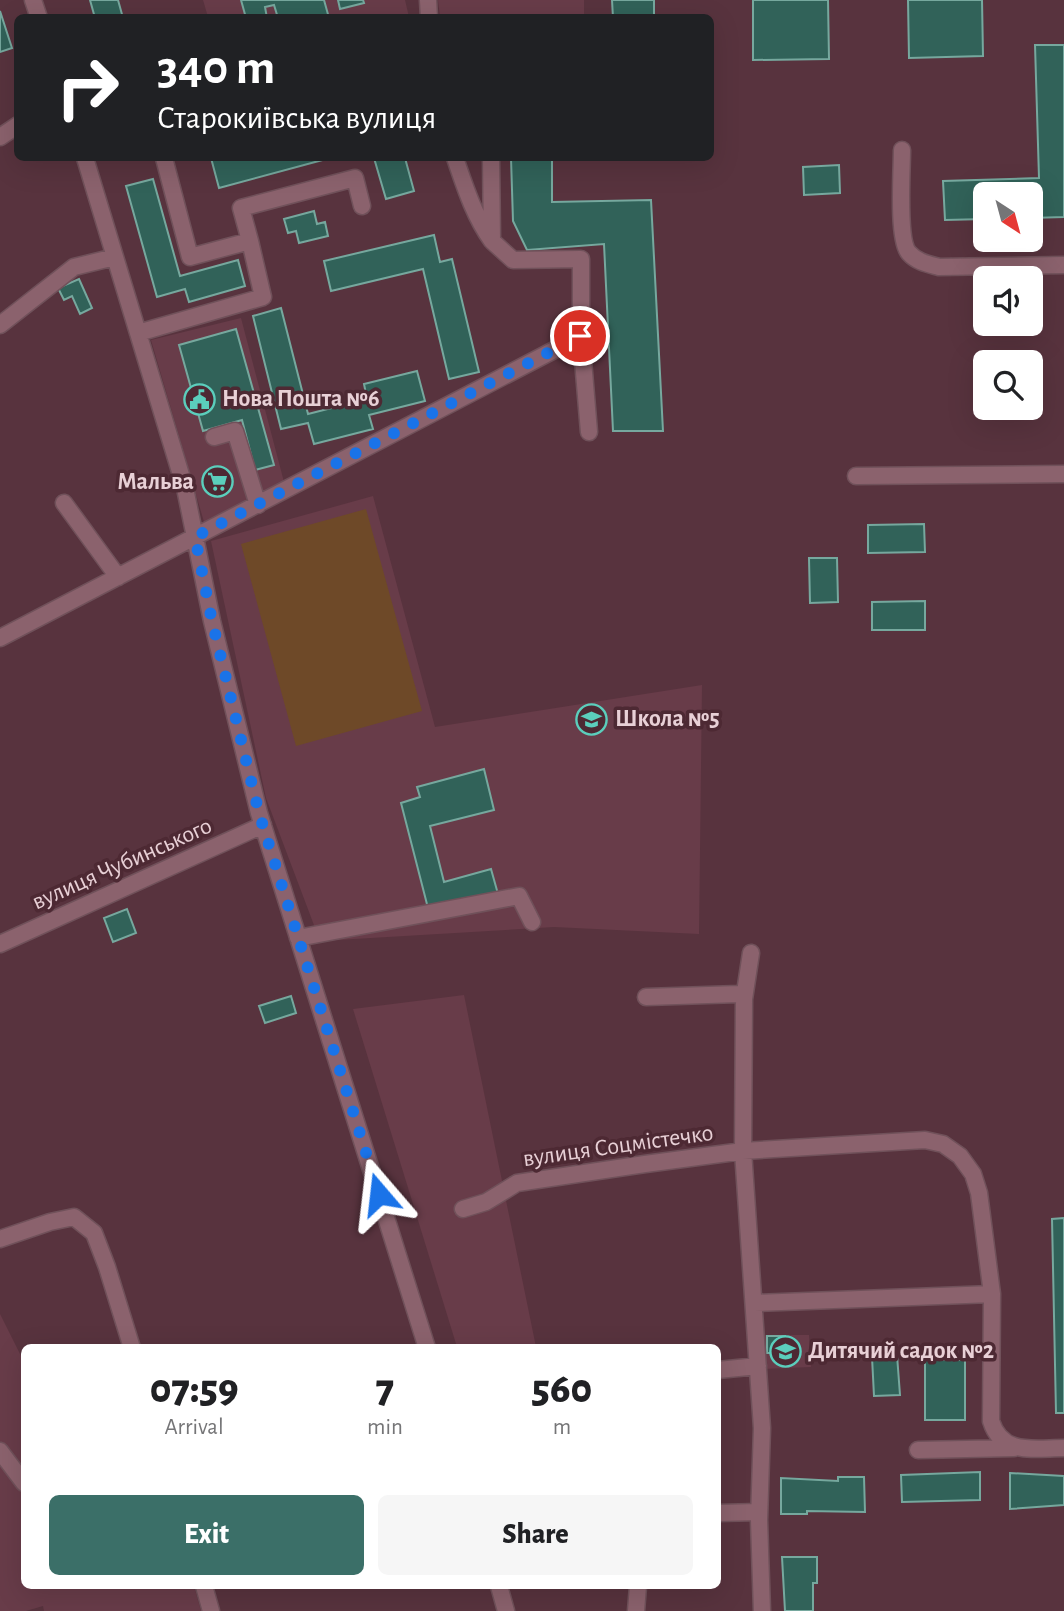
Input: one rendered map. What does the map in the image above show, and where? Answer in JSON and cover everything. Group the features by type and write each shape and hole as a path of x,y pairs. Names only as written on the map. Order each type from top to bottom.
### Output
{"street":[{"path":"901,150 902,236 908,252 921,262 939,267 1064,265"},
{"path":"86,161 185,488 212,621 263,825 425,1344"},
{"path":"165,161 190,257 250,241"},
{"path":"456,161 481,226 492,242 513,260 581,259 580,336 589,432"},
{"path":"491,161 492,242"},
{"path":"138,333 263,297 241,208 355,178 362,206"},
{"path":"0,325 74,267 115,257"},
{"path":"0,638 580,336"},
{"path":"214,437 235,432 258,505"},
{"path":"856,476 1064,474"},
{"path":"64,503 118,577"},
{"name":"вулиця Чубинського","path":"0,944 263,825"},
{"path":"298,938 519,896 532,922"},
{"name":"вулиця Соцмістечко","path":"751,953 744,999 743,1151 762,1428 759,1512 762,1611"},
{"path":"646,997 739,994 744,999"},
{"name":"вулиця Соцмістечко","path":"463,1209 486,1202 517,1183 743,1151 925,1140 943,1143 960,1156 973,1174 979,1193 992,1294 991,1421 995,1433 1004,1443 1020,1448"},
{"path":"0,1239 74,1217 94,1233 131,1344"},
{"path":"754,1303 992,1294"},
{"path":"721,1370 758,1366"},
{"path":"918,1450 1064,1448"},
{"path":"0,1451 21,1479"},
{"path":"721,1513 759,1512"},
{"path":"205,1589 211,1611"},
{"path":"500,1589 506,1611"},
{"path":"636,1611 638,1589"}],"shaded area":[{"path":"203,0 405,0 408,14 207,14"},
{"path":"438,0 584,0 584,14 440,14"},
{"path":"241,318 284,482 204,522 151,340"},
{"name":"Школа №5","path":"373,496 435,727 702,685 699,934 554,927 320,941 266,798 211,541"},
{"path":"366,509 422,711 296,746 241,544"},
{"path":"464,995 535,1344 456,1344 353,1009"},
{"path":"0,1314 21,1356 21,1589 195,1589 201,1611 44,1611 43,1606 26,1611 0,1611"},
{"name":"Дитячий садок №2","path":"758,1335 809,1335 811,1367 760,1369"}],"building":[{"path":"90,0 118,0 122,14 94,14"},
{"path":"241,0 324,0 328,14 277,14 274,5 265,7 266,14 245,14"},
{"path":"338,0 363,0 364,3 340,9"},
{"path":"612,0 654,0 654,14 613,14"},
{"path":"753,0 828,0 829,59 753,60"},
{"path":"908,0 982,0 983,56 909,58"},
{"path":"0,11 12,48 0,52"},
{"path":"1035,45 1064,45 1064,217 1043,218 1043,182 973,182 973,219 945,220 943,181 1039,178"},
{"path":"212,161 319,161 219,188"},
{"path":"375,161 406,161 414,191 386,199"},
{"path":"511,161 552,161 552,202 651,200 663,431 613,431 604,244 527,250 513,221"},
{"path":"839,165 840,193 804,195 803,167"},
{"path":"153,179 180,276 238,260 245,286 189,302 185,289 157,297 126,186"},
{"path":"314,211 317,224 325,222 328,236 299,243 296,231 288,233 284,219"},
{"path":"434,235 440,262 452,259 479,372 449,379 423,269 331,291 324,261"},
{"path":"79,279 92,308 80,314 72,296 64,300 58,288"},
{"path":"281,308 308,414 367,399 364,384 417,371 425,401 369,415 373,429 314,444 308,423 281,429 253,316"},
{"path":"236,329 274,465 255,470 242,420 203,431 179,345"},
{"path":"924,524 925,552 868,553 868,525"},
{"path":"809,558 837,558 838,602 810,603"},
{"path":"925,601 925,630 872,630 872,602"},
{"path":"484,769 494,810 430,826 444,882 491,869 498,894 429,912 401,803 420,797 417,787"},
{"path":"127,909 136,933 113,942 104,918"},
{"path":"291,996 296,1013 265,1023 259,1006"},
{"path":"1064,1218 1064,1413 1056,1413 1052,1219"},
{"path":"767,1336 785,1336 785,1353 767,1353"},
{"path":"897,1355 900,1395 874,1396 872,1357"},
{"path":"925,1360 965,1360 965,1420 925,1420"},
{"path":"980,1472 980,1500 902,1502 901,1475"},
{"path":"1010,1473 1064,1476 1064,1505 1010,1509"},
{"path":"838,1477 864,1477 865,1512 807,1511 807,1514 781,1514 781,1478 838,1481"},
{"path":"782,1557 817,1557 813,1611 785,1611"}],"place":[{"name":"Нова Пошта №6","path":"199,399"},
{"name":"Мальва","path":"217,482"},
{"name":"Школа №5","path":"592,719"},
{"name":"Дитячий садок №2","path":"785,1351"}],"route":[{"path":"379,1194 259,813 212,621 195,537 580,336"}]}
